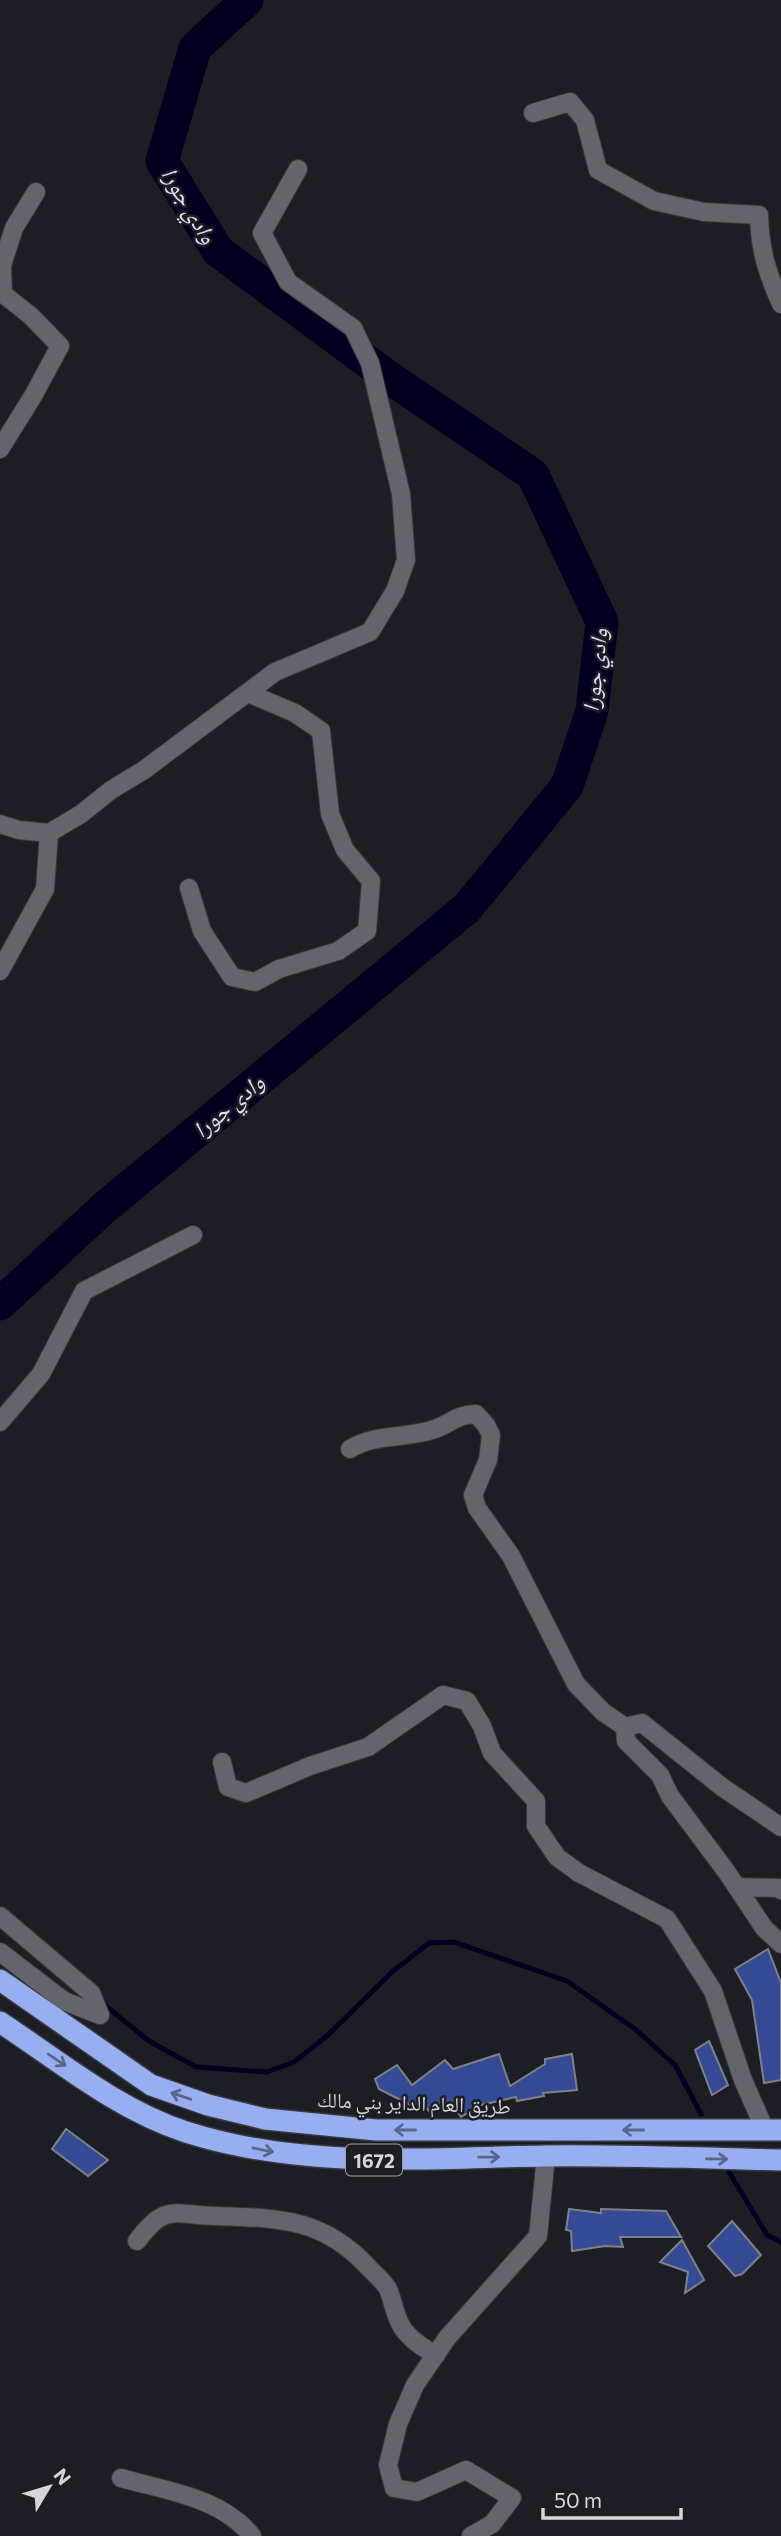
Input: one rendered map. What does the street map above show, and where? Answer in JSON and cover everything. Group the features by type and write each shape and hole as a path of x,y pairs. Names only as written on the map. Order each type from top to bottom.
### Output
{"highway":[{"name":"طريق العام الداير بني مالك","path":"0,1980 151,2085 208,2105 265,2119 376,2130 773,2130"},
{"name":"1672","path":"0,2022 127,2106 185,2132 267,2152 366,2160 546,2156 781,2160"}],"street":[{"path":"533,113 570,102 585,120 598,170 654,201 704,212 759,215 760,244 769,277 781,304"},
{"path":"0,824 19,830 49,833 144,771 275,672 370,632 395,591 406,560 401,494 370,363 354,328 288,282 262,233 298,170"},
{"path":"0,449 60,346 4,293 2,265 14,228 36,192"},
{"path":"189,888 202,931 232,977 255,982 279,970 338,951 367,931 371,881 345,850 330,814 321,731 295,713 248,693"},
{"path":"0,971 45,890 49,833"},
{"path":"0,1422 41,1374 84,1291 193,1235"},
{"path":"350,1449 362,1441 415,1434 436,1428 460,1415 475,1414 491,1435 488,1460 473,1495 477,1508 511,1556 569,1673 603,1712 625,1727 642,1723 722,1787 781,1827"},
{"path":"222,1762 228,1787 246,1793 310,1766 368,1747 443,1695 467,1700 482,1726 492,1753 536,1801 536,1826 557,1857 579,1873 667,1919 713,1991 743,2080 773,2130"},
{"path":"625,1727 626,1741 660,1775 670,1796 764,1928 781,1944"},
{"path":"737,1887 781,1890"},
{"path":"0,1916 91,1993 100,2015 64,2001 0,1952"},
{"path":"471,2536 492,2524 512,2498 466,2470 417,2492 394,2488 388,2465 398,2424 415,2385 447,2338 538,2236 546,2156"},
{"path":"137,2241 152,2221 175,2211 205,2216 283,2219 319,2229 357,2254 387,2288 399,2323 419,2346 436,2355"},
{"path":"121,2478 210,2503 243,2525 251,2536"}],"building":[{"path":"768,1949 781,1983 781,2080 764,2083 752,2000 735,1969"},
{"path":"709,2041 728,2085 712,2095 695,2050"},
{"path":"499,2054 510,2086 545,2064 545,2059 572,2054 577,2090 543,2093 544,2096 517,2101 516,2097 481,2105 461,2117 454,2107 450,2112 444,2105 431,2114 425,2106 414,2107 379,2089 375,2079 397,2065 412,2085 445,2060 453,2069"},
{"path":"66,2129 108,2160 88,2176 52,2149"},
{"path":"569,2209 601,2213 601,2209 666,2211 681,2237 620,2237 623,2247 605,2246 572,2251 571,2231 566,2230"},
{"path":"732,2221 761,2255 742,2274 735,2276 708,2246"},
{"path":"682,2240 704,2280 685,2293 688,2272 660,2262"}],"waterway":[{"name":"وادي جورا","path":"0,1304 105,1207 467,908 567,786 592,711 602,622 533,475 387,376 218,251 162,161 195,48 247,0"},
{"path":"102,2003 149,2041 196,2067 267,2072 294,2062 328,2035 393,1971 429,1943 454,1942 567,1981 635,2029 675,2065 701,2114"},
{"path":"729,2172 767,2235 781,2242"}]}
